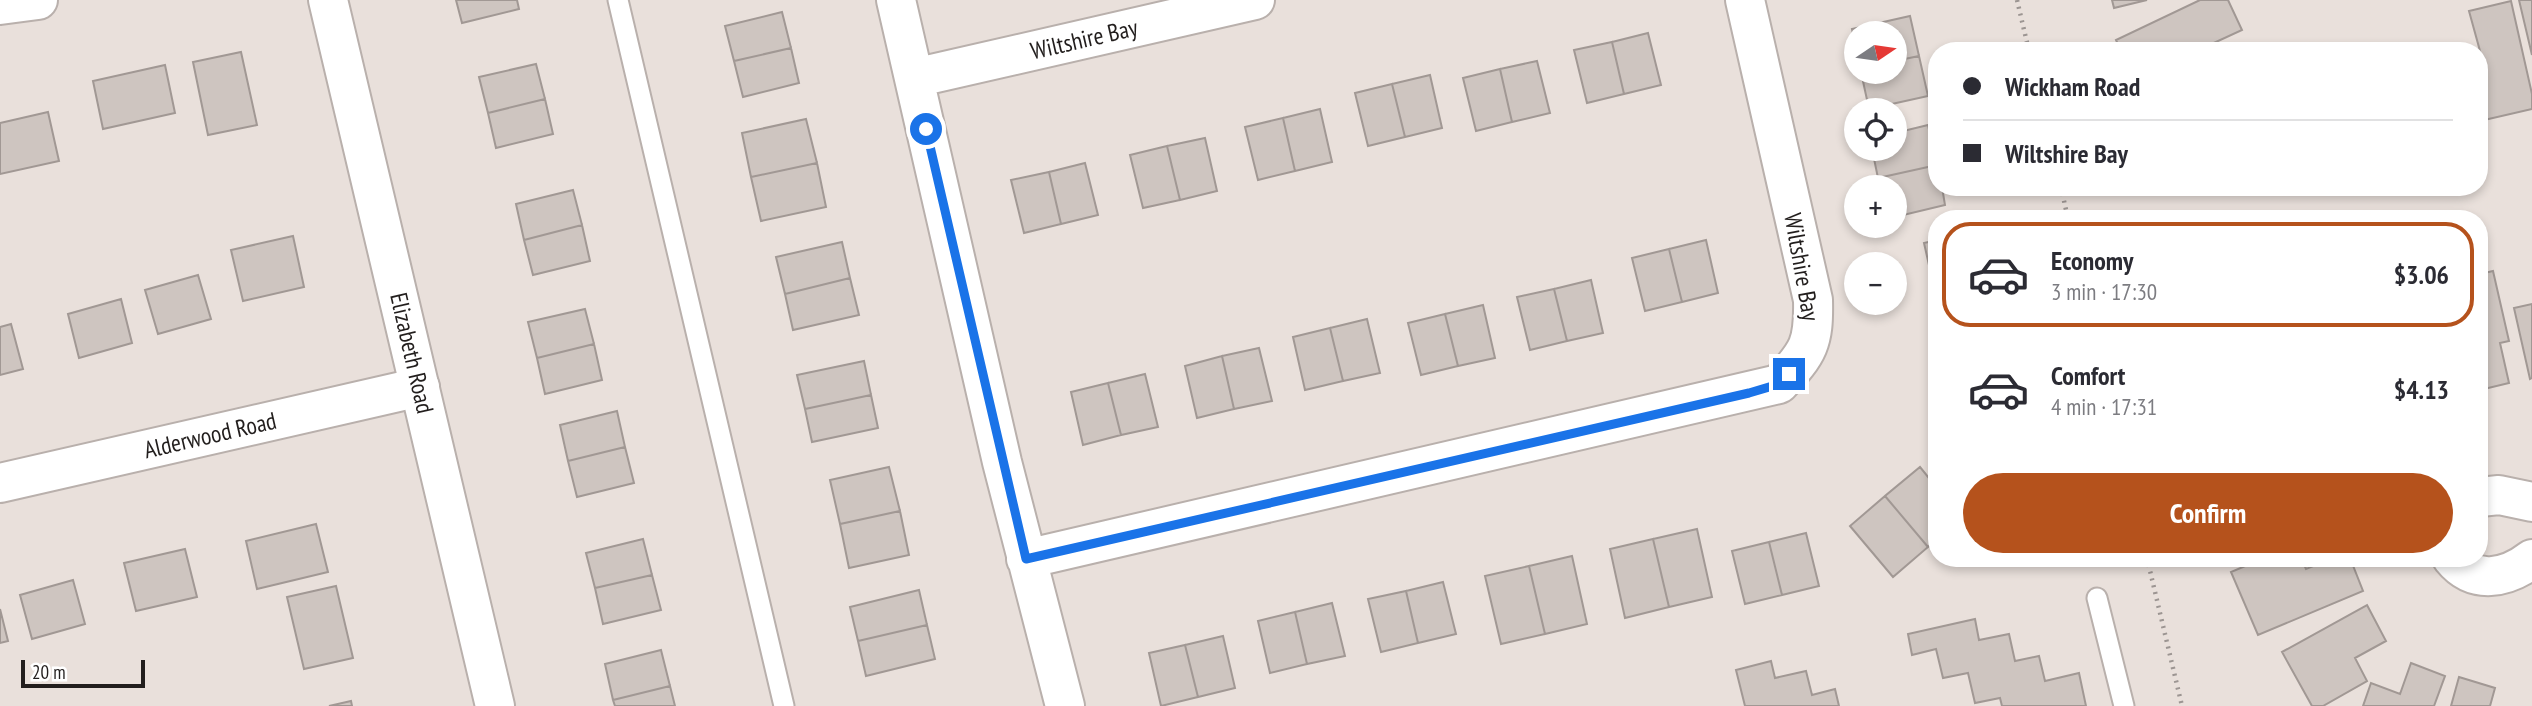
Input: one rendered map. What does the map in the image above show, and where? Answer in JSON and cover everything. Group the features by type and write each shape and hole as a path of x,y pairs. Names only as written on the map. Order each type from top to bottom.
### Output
{"street":[{"path":"0,5 38,0"},
{"name":"Elizabeth Road","path":"328,0 495,706"},
{"path":"896,0 1026,559 1065,706"},
{"name":"Wiltshire Bay","path":"914,78 1255,0"},
{"name":"Wiltshire Bay","path":"1026,559 1779,384 1798,363 1814,336 1813,300 1745,0"},
{"name":"Alderwood Road","path":"0,483 420,387"},
{"path":"2488,496 2499,495 2532,502"},
{"path":"2459,567 2474,576 2509,572 2532,559"}],"lane":[{"path":"618,0 784,706"},
{"path":"2097,598 2124,706"}],"path":[{"path":"2017,0 2027,42"},
{"path":"2149,567 2182,706"}],"building":[{"path":"456,0 517,0 519,9 462,23"},
{"path":"2112,0 2147,0 2114,8"},
{"path":"2200,0 2228,0 2242,30 2216,42 2116,40"},
{"path":"2519,0 2532,0 2532,55"},
{"path":"2511,1 2532,94 2532,109 2488,119 2488,42 2478,42 2469,11"},
{"path":"782,12 791,48 734,61 725,26"},
{"path":"1910,16 1919,56 1908,58 1908,21 1888,21"},
{"path":"1648,33 1661,85 1624,94 1612,42"},
{"path":"1612,42 1624,94 1587,103 1574,50"},
{"path":"791,48 799,83 743,97 734,61"},
{"path":"241,52 257,125 208,135 193,62"},
{"path":"1919,56 1928,96 1907,101 1907,98 1867,98 1864,84 1908,84 1908,58"},
{"path":"1537,61 1550,113 1512,122 1500,69"},
{"path":"536,64 545,99 488,113 479,77"},
{"path":"165,65 175,113 103,129 93,81"},
{"path":"1500,69 1512,122 1476,131 1463,78"},
{"path":"1430,75 1442,128 1405,137 1392,84"},
{"path":"1392,84 1405,137 1368,146 1355,93"},
{"path":"545,99 553,134 496,148 488,113"},
{"path":"1320,109 1332,162 1295,171 1283,118"},
{"path":"48,112 59,161 0,174 0,123"},
{"path":"1283,118 1295,171 1258,180 1245,127"},
{"path":"806,119 817,163 751,177 742,133"},
{"path":"1928,125 1928,167 1892,175 1877,175 1874,161 1907,161 1907,130"},
{"path":"1205,138 1217,191 1180,200 1167,146"},
{"path":"1167,146 1180,200 1143,208 1130,155"},
{"path":"817,163 826,207 761,221 751,177"},
{"path":"1085,163 1098,215 1061,224 1049,172"},
{"path":"1928,167 1928,196 1944,196 1945,205 1907,214 1907,175 1892,175"},
{"path":"1049,172 1061,224 1024,233 1011,180"},
{"path":"573,190 582,225 524,240 516,204"},
{"path":"582,225 590,261 533,275 524,240"},
{"path":"293,236 304,287 243,301 231,250"},
{"path":"1706,240 1718,293 1682,302 1669,249"},
{"path":"842,242 850,278 785,294 776,257"},
{"path":"1928,242 1928,261 1924,243"},
{"path":"1669,249 1682,302 1645,311 1632,258"},
{"path":"2493,271 2509,341 2500,343 2509,383 2488,388 2488,272"},
{"path":"198,275 211,319 158,334 145,290"},
{"path":"850,278 859,315 793,330 785,294"},
{"path":"1591,280 1603,333 1567,341 1554,289"},
{"path":"1554,289 1567,341 1530,350 1517,297"},
{"path":"121,299 132,343 79,358 68,314"},
{"path":"2532,304 2532,378 2530,379 2514,308"},
{"path":"1483,305 1495,358 1458,366 1445,314"},
{"path":"585,309 594,344 537,358 528,322"},
{"path":"1445,314 1458,366 1421,375 1408,323"},
{"path":"1367,319 1380,373 1343,381 1330,328"},
{"path":"11,324 23,369 0,375 0,327"},
{"path":"1330,328 1343,381 1305,390 1293,337"},
{"path":"594,344 602,380 545,394 537,358"},
{"path":"1259,348 1272,401 1234,409 1222,356"},
{"path":"1222,356 1234,409 1197,418 1185,366"},
{"path":"864,361 871,395 805,409 797,375"},
{"path":"1145,374 1158,427 1121,435 1108,383"},
{"path":"1108,383 1121,435 1083,445 1071,392"},
{"path":"871,395 878,428 812,442 805,409"},
{"path":"617,411 625,447 568,461 560,425"},
{"path":"625,447 634,483 577,497 568,461"},
{"path":"889,467 900,511 840,524 830,480"},
{"path":"1920,467 1928,477 1928,547 1885,496"},
{"path":"1885,496 1928,547 1893,577 1850,526"},
{"path":"900,511 909,555 849,568 840,524"},
{"path":"316,524 328,572 257,589 246,541"},
{"path":"1697,529 1712,597 1669,607 1653,539"},
{"path":"1806,533 1819,586 1782,595 1769,542"},
{"path":"643,539 652,575 595,588 586,553"},
{"path":"1653,539 1669,607 1625,618 1610,549"},
{"path":"1769,542 1782,595 1745,604 1732,551"},
{"path":"185,549 197,597 136,611 124,563"},
{"path":"1572,556 1587,624 1545,634 1529,566"},
{"path":"1529,566 1545,634 1501,644 1485,576"},
{"path":"2243,567 2354,567 2363,591 2258,635 2231,572"},
{"path":"652,575 661,610 603,624 595,588"},
{"path":"73,580 85,624 32,639 20,595"},
{"path":"1443,582 1456,634 1418,643 1406,591"},
{"path":"336,586 353,658 304,669 287,597"},
{"path":"919,590 927,625 858,641 850,607"},
{"path":"1406,591 1418,643 1381,652 1368,599"},
{"path":"1332,603 1345,656 1307,664 1295,612"},
{"path":"2367,605 2386,641 2355,658 2367,681 2323,706 2312,706 2282,652"},
{"path":"0,609 8,641 0,643"},
{"path":"1295,612 1307,664 1270,673 1258,621"},
{"path":"1975,619 1979,640 2009,634 2015,661 2039,656 2045,681 2079,673 2086,706 2002,706 2000,698 1975,703 1968,673 1943,678 1936,649 1912,655 1908,634"},
{"path":"927,625 935,659 866,676 858,641"},
{"path":"1223,636 1235,688 1198,697 1185,645"},
{"path":"1185,645 1198,697 1161,706 1149,653"},
{"path":"661,650 670,686 613,700 605,664"},
{"path":"1771,661 1775,678 1806,671 1812,695 1835,689 1839,706 1745,706 1736,670"},
{"path":"2411,663 2445,676 2434,706 2363,706 2371,683 2400,694"},
{"path":"2459,677 2495,688 2490,706 2451,706"},
{"path":"670,686 675,706 615,706 613,700"},
{"path":"351,701 352,706 329,706"}],"route":[{"path":"926,129 1026,559 1749,393 1779,384 1789,374"}]}
